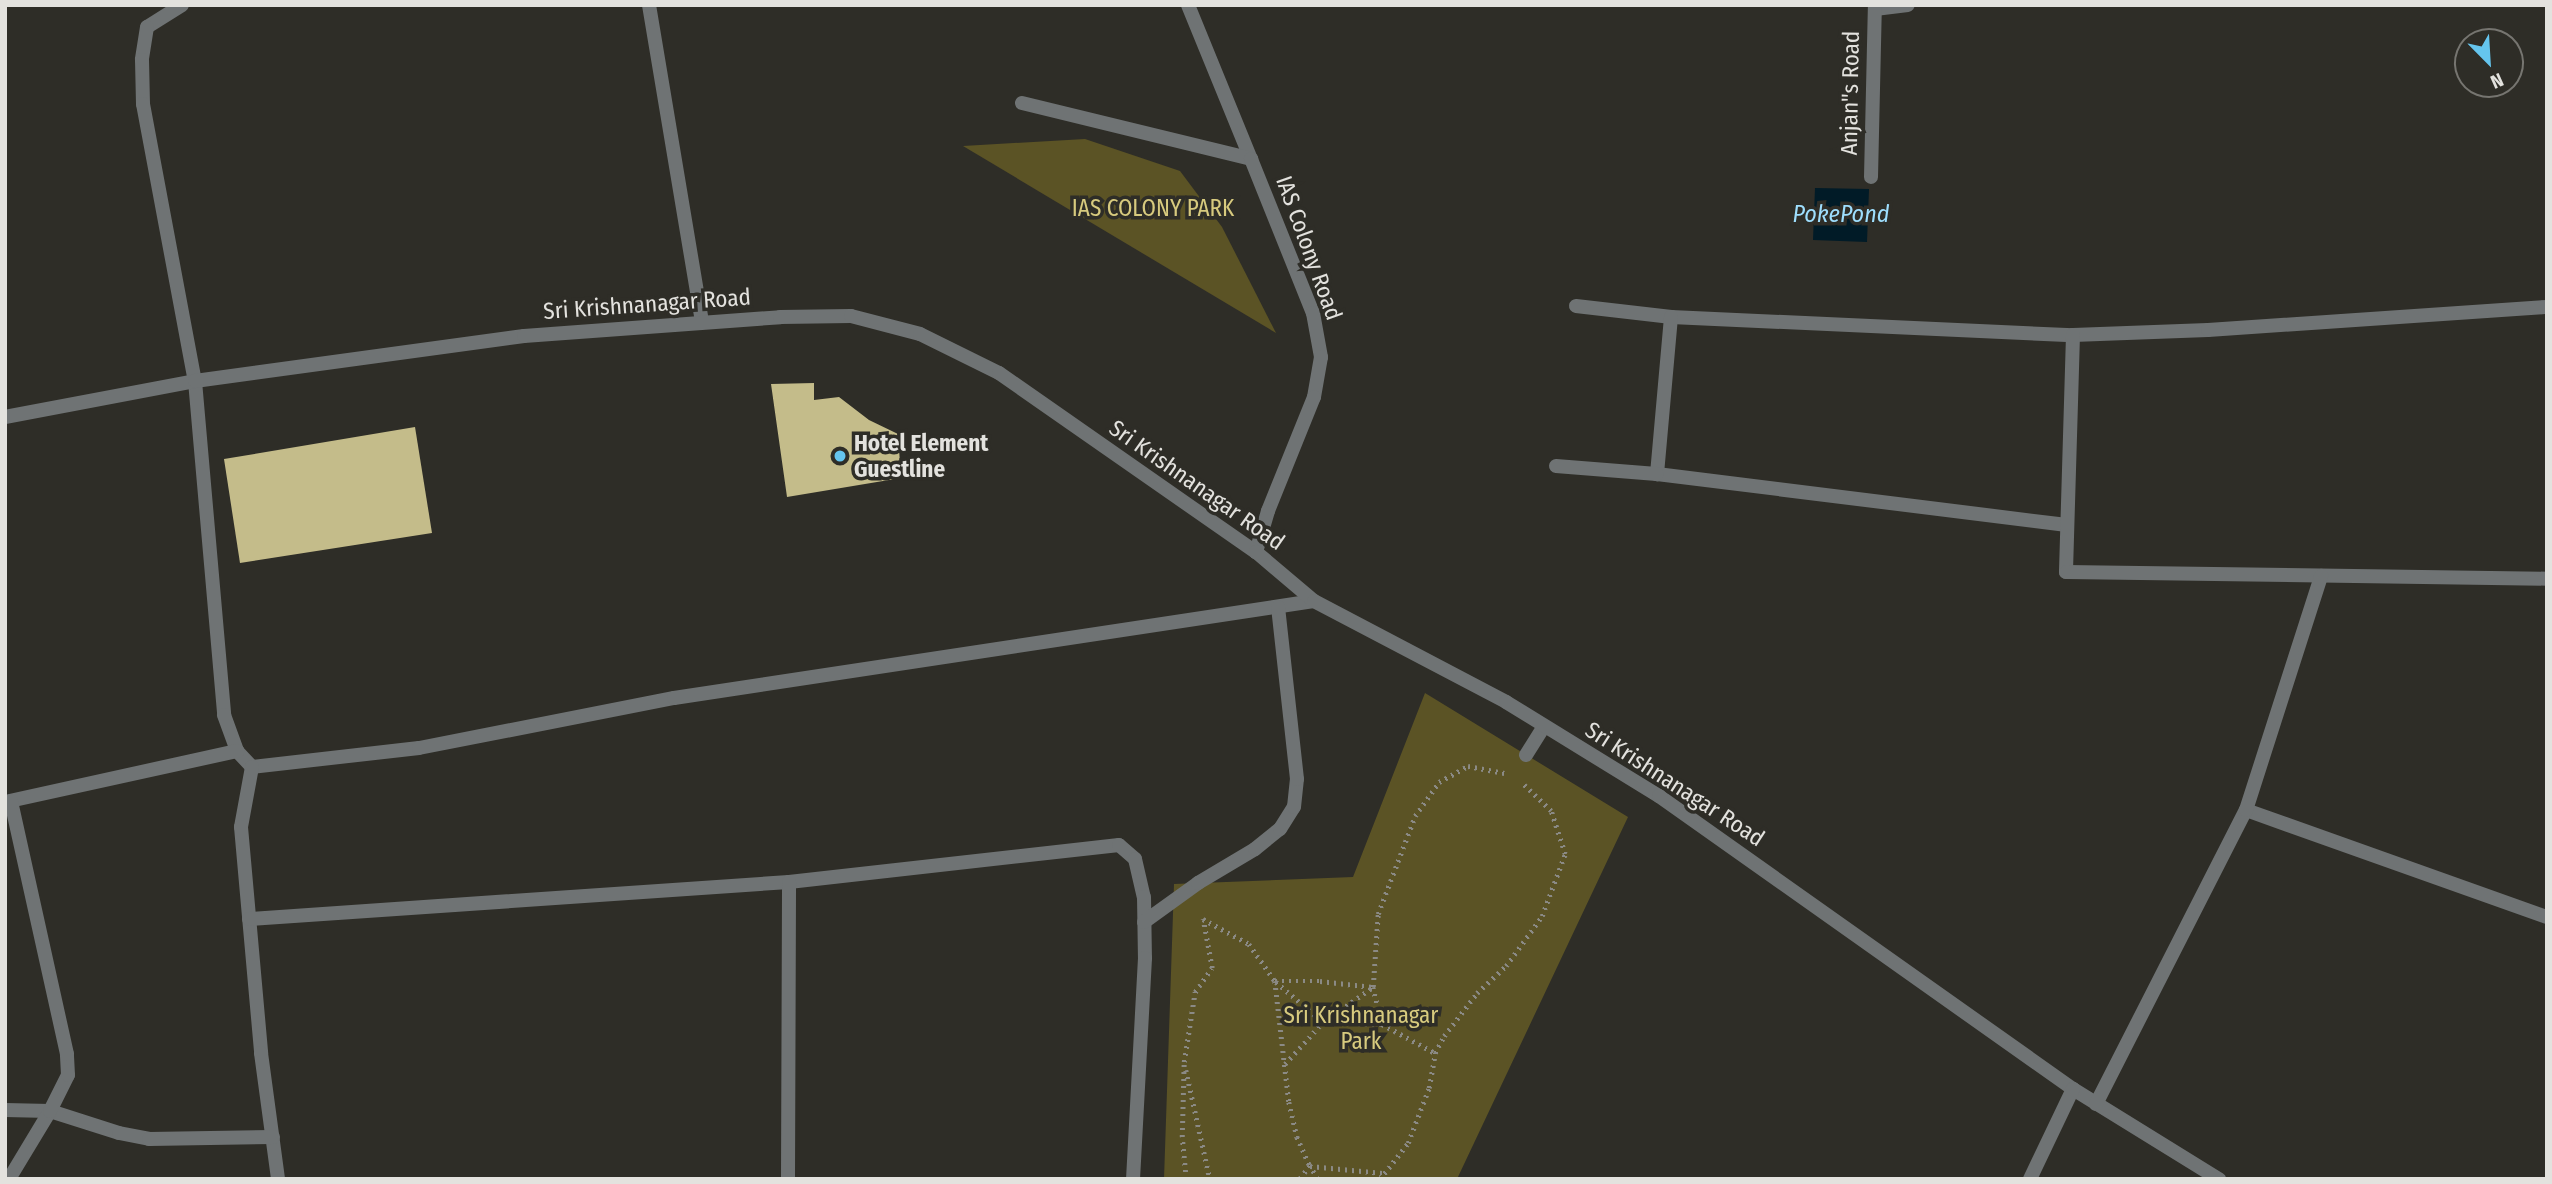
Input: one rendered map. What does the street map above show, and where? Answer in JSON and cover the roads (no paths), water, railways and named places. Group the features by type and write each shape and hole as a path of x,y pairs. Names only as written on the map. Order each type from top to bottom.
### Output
{"street":[{"path":"182,5 147,27 142,61 143,104 195,381 224,715 237,751 252,767"},
{"path":"649,5 702,322"},
{"path":"1875,7 1908,5"},
{"name":"IAS Colony Road","path":"1193,7 1313,313 1321,357 1314,397 1268,510 1256,552"},
{"name":"Anjan\"s Road","path":"1871,177 1875,7"},
{"name":"IAS Colony Road","path":"1022,103 1251,159"},
{"path":"1576,306 1671,317 2073,335 2207,330 2547,307"},
{"name":"Sri Krishnanagar Road","path":"5,417 195,381 524,336 780,317 851,316 920,334 999,373 1256,552 1314,601 1430,659 1659,796 2073,1089 2219,1179"},
{"path":"1657,474 1671,317"},
{"path":"2073,335 2066,572 2547,579"},
{"path":"1556,466 1657,474 2067,525"},
{"path":"2096,1104 2246,810 2321,576"},
{"path":"252,767 419,748 674,698 1314,601"},
{"path":"1144,922 1255,849 1280,829 1294,807 1297,779 1278,607"},
{"path":"1526,755 1544,726"},
{"path":"9,1179 50,1111 68,1074 66,1054 8,802 237,751"},
{"path":"252,767 241,827 278,1179"},
{"path":"2246,810 2547,917"},
{"path":"249,919 789,882 1119,845 1135,859 1144,897 1133,1179"},
{"path":"788,1179 789,882"},
{"path":"2030,1179 2073,1089"},
{"path":"5,1110 50,1111 119,1133 149,1139 273,1138"}],"water":[{"name":"PokePond","path":"1815,188 1869,189 1867,242 1813,240"}],"place":[{"name":"Hotel Element Guestline","path":"840,456"}],"park label":[{"name":"IAS COLONY PARK","path":"1153,208"},
{"name":"Sri Krishnanagar Park","path":"1361,1028"}]}
